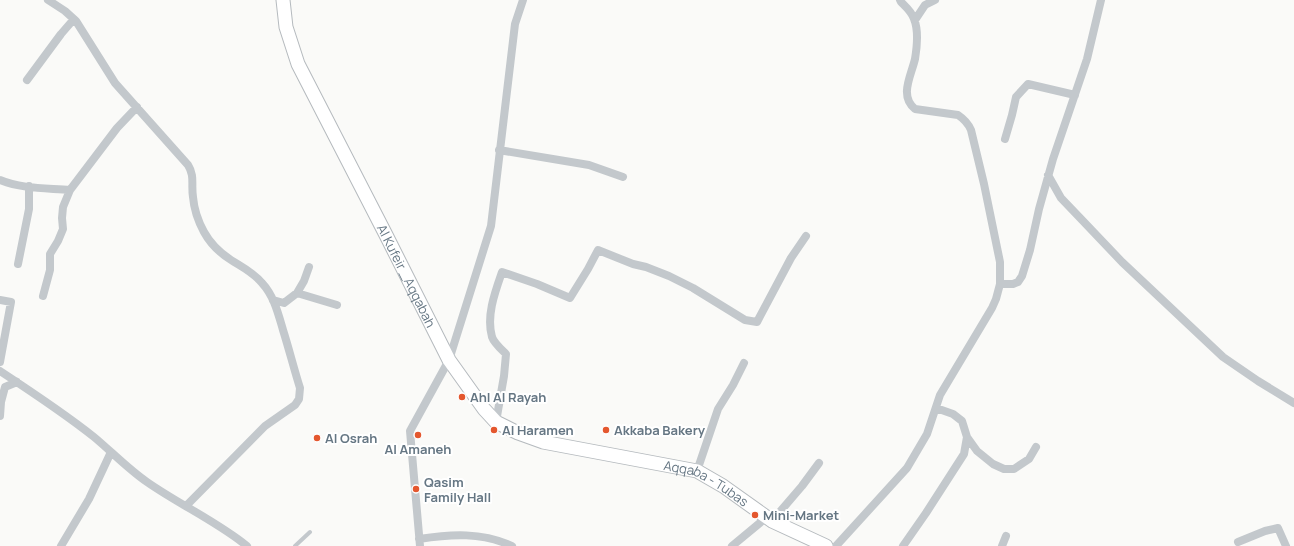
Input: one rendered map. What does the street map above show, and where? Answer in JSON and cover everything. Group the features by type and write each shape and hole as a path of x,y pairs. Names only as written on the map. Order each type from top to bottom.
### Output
{"main road":[{"name":"Al Kufeir _Aqqabah","path":"283,0 286,27 298,64 449,360 484,409 496,422 518,433 543,442 622,456"},
{"name":"Aqqaba - Tubas","path":"622,456 697,471 723,486 770,519 826,546"}],"street":[{"path":"48,0 65,11 80,26 115,83 192,171 194,178 192,192 194,205 200,224 210,241 224,255 257,277 266,288 273,300 300,388 300,399 295,405 265,426 186,506"},
{"path":"512,546 500,541 477,536 445,535 420,542 410,431 449,360 491,226 515,24 523,0"},
{"path":"836,546 908,468 927,434 945,387 992,308 1000,284 1001,273 984,184 971,130 968,124 964,118 958,115 915,109 908,100 907,86 915,59 916,27 912,14 900,0"},
{"path":"914,20 925,5 935,0"},
{"path":"1000,284 1013,284 1018,282 1022,276 1030,250 1048,176 1087,60 1100,0"},
{"path":"27,80 74,19"},
{"path":"1005,138 1016,97 1028,84 1075,95"},
{"path":"43,296 50,270 50,254 63,229 63,207 70,190 117,128 137,107"},
{"path":"499,150 589,165 623,177"},
{"path":"1048,176 1061,198 1088,227 1122,262 1223,357 1294,403"},
{"path":"0,180 29,186 70,190"},
{"path":"18,264 29,209 29,186"},
{"path":"496,422 504,376 506,354 492,338 490,321 495,294 502,272 537,284 570,298 598,250 633,264 646,266 669,276 693,288 745,320 758,322 791,258 806,236"},
{"path":"273,300 284,303 297,293 304,281 308,267"},
{"path":"297,293 337,305"},
{"path":"0,300 11,302 0,362"},
{"path":"697,471 718,409 733,385 744,363"},
{"path":"0,371 54,406 147,482 237,538 247,546"},
{"path":"0,416 1,402 5,387 17,382"},
{"path":"936,408 953,414 962,421 967,437 977,450 993,464 1004,469 1014,469 1028,459 1036,447"},
{"path":"902,546 926,513 964,454 967,437"},
{"path":"61,546 89,499 111,452"},
{"path":"732,546 770,519 802,486 819,463"},
{"path":"1238,542 1265,531 1278,528 1286,546"},
{"path":"1002,546 1006,536"}],"lane":[{"path":"295,546 310,532"}],"place":[{"name":"Ahl Al Rayah","path":"462,397"},
{"name":"Al Haramen","path":"494,430"},
{"name":"Akkaba Bakery","path":"606,430"},
{"name":"Al Amaneh","path":"418,435"},
{"name":"Al Osrah","path":"317,438"},
{"name":"Qasim Family Hall","path":"416,489"},
{"name":"Mini-Market","path":"755,515"}]}
